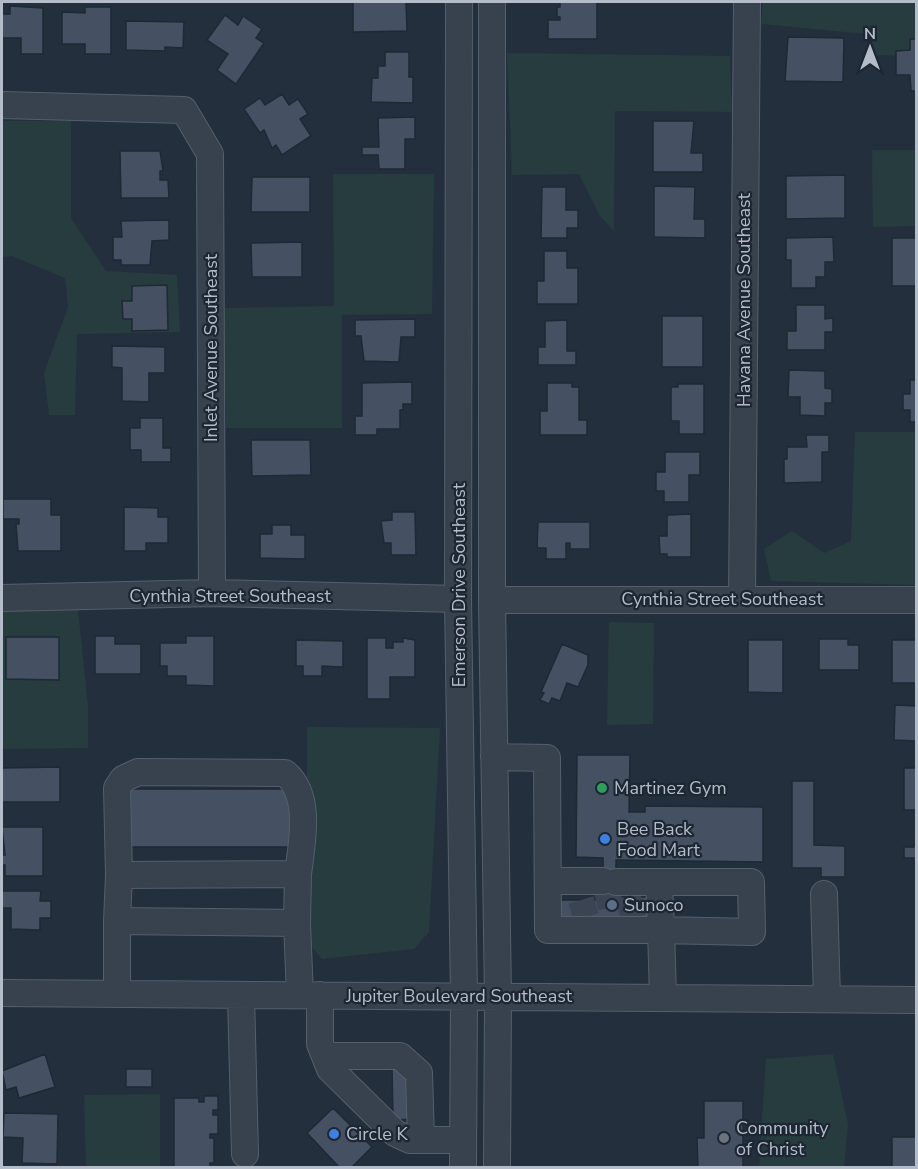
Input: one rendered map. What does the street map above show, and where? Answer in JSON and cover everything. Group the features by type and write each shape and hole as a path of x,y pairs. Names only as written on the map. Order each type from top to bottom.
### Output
{"street":[{"name":"Emerson Drive Southeast","path":"459,2 458,599 464,997 463,1167"},
{"name":"Emerson Drive Southeast","path":"492,2 492,600 498,997 496,1167"},
{"name":"Havana Avenue Southeast","path":"742,599 747,2"},
{"name":"Inlet Avenue Southeast","path":"2,105 184,111 210,154 212,593"},
{"path":"459,417 492,417"},
{"name":"Cynthia Street Southeast","path":"2,598 212,593 458,599"},
{"name":"Cynthia Street Southeast","path":"492,600 916,600"},
{"path":"494,757 547,758 548,930 583,907 626,908 752,932 751,882 659,882 626,908 583,907 548,881"},
{"path":"117,994 119,875 117,788 123,779 138,772 285,773 299,788 303,830 298,874 297,923 320,1044 330,1070 395,1133 410,1140 463,1140"},
{"path":"119,875 298,874"},
{"path":"626,908 659,882"},
{"path":"824,894 827,999"},
{"path":"626,908 663,997"},
{"path":"117,921 297,923"},
{"name":"Jupiter Boulevard Southeast","path":"2,993 916,1000"},
{"path":"241,995 245,1154"},
{"path":"325,1056 400,1056 407,1060 419,1073 421,1140"}],"green space":[{"path":"763,2 916,2 916,56 873,55 866,34 761,24"},
{"path":"507,53 730,56 732,112 615,111 614,231 600,216 579,174 512,175"},
{"path":"2,121 71,121 71,218 106,271 177,275 180,332 77,334 75,415 49,415 44,373 68,307 65,278 12,256 2,257"},
{"path":"872,150 916,150 916,226 873,227"},
{"path":"333,174 434,174 432,314 342,315 342,428 226,428 223,308 334,306"},
{"path":"855,432 916,432 916,585 771,581 764,549 792,531 824,553 851,541"},
{"path":"78,609 88,706 88,748 2,749 2,611"},
{"path":"609,622 654,623 653,724 607,725"},
{"path":"307,727 440,728 429,932 414,949 322,959 307,942"},
{"path":"833,1054 848,1124 844,1167 759,1167 766,1059"},
{"path":"160,1094 160,1167 86,1167 84,1095"}],"building":[{"path":"353,2 406,2 407,31 353,32"},
{"path":"560,2 597,2 597,39 548,39 548,20 560,20 560,17 557,17 557,7 560,7"},
{"path":"10,6 43,8 43,54 21,54 21,38 2,38 2,14 10,14"},
{"path":"85,7 111,7 111,54 85,54 85,44 62,44 62,12 85,13"},
{"path":"225,15 238,25 243,16 262,29 256,38 264,43 236,84 217,70 228,54 207,40"},
{"path":"126,21 184,22 183,48 165,47 165,51 126,50"},
{"path":"788,37 844,38 843,82 785,81"},
{"path":"910,39 916,39 916,91 911,91 910,75 896,75 896,51 910,50"},
{"path":"385,52 409,52 409,77 413,77 413,103 371,102 372,78 378,78 378,66 385,66"},
{"path":"282,94 289,105 298,99 308,114 300,119 311,136 282,155 276,145 272,148 264,130 260,133 244,109 260,98 265,105"},
{"path":"415,117 415,139 405,139 405,169 379,169 378,155 362,155 362,147 379,147 378,118"},
{"path":"653,121 694,121 691,153 703,153 703,172 653,172"},
{"path":"120,151 160,151 163,171 160,171 160,180 168,180 169,198 121,198"},
{"path":"845,175 845,218 786,219 786,176"},
{"path":"252,177 310,177 310,212 251,212"},
{"path":"654,186 695,187 694,219 705,219 705,238 654,237"},
{"path":"542,187 566,187 566,210 578,210 578,228 567,228 567,238 541,238"},
{"path":"169,220 169,240 152,241 150,265 121,265 121,260 113,260 113,237 122,237 121,221"},
{"path":"833,237 834,262 825,262 825,277 816,277 816,288 791,288 791,260 786,260 786,238"},
{"path":"892,238 916,238 916,286 892,286"},
{"path":"302,242 302,277 252,277 251,243"},
{"path":"544,251 567,251 567,268 578,268 578,304 537,304 537,281 544,281"},
{"path":"167,285 168,330 132,331 132,319 123,319 122,301 132,301 132,286"},
{"path":"796,305 825,305 825,319 833,318 833,332 825,332 825,350 787,350 787,331 796,331"},
{"path":"662,316 703,316 703,367 662,367"},
{"path":"415,319 415,337 401,337 399,362 364,361 361,336 355,336 355,320"},
{"path":"567,320 567,351 576,351 576,365 538,365 538,347 545,347 545,321"},
{"path":"112,346 165,347 165,373 149,373 149,402 122,401 122,368 112,367"},
{"path":"789,370 825,371 825,388 832,389 832,403 825,403 825,416 800,415 800,397 788,397"},
{"path":"910,380 916,380 916,422 910,422 910,410 903,410 903,394 910,394"},
{"path":"412,382 412,404 403,404 403,410 400,410 400,429 377,429 377,435 355,435 355,416 362,416 362,383"},
{"path":"547,383 572,383 572,387 579,387 579,420 587,420 587,435 540,435 540,411 547,411"},
{"path":"678,384 704,384 704,434 679,434 679,421 671,421 671,387 678,387"},
{"path":"140,418 163,418 163,448 171,448 171,462 141,462 141,450 130,450 130,428 140,428"},
{"path":"806,435 829,435 829,452 822,452 822,482 784,483 784,459 787,459 787,447 807,447"},
{"path":"251,440 310,440 311,475 252,476"},
{"path":"665,452 700,452 700,475 689,475 689,502 664,502 664,491 656,491 656,472 665,472"},
{"path":"3,499 51,499 51,515 61,515 61,551 18,551 16,524 19,524 19,519 3,519"},
{"path":"124,507 158,508 158,517 168,517 168,543 146,543 146,551 124,551"},
{"path":"392,512 415,512 416,555 391,555 391,543 384,543 381,521 392,520"},
{"path":"691,514 691,557 667,557 667,554 660,554 659,536 667,536 667,515"},
{"path":"538,522 590,522 590,549 570,549 570,543 566,543 566,559 546,559 546,548 537,548"},
{"path":"272,525 291,525 291,535 305,535 305,559 260,558 260,534 272,534"},
{"path":"95,636 115,636 115,644 141,644 141,674 95,674"},
{"path":"186,636 214,636 214,686 186,685 186,676 167,676 167,666 160,666 160,643 186,643"},
{"path":"6,637 59,637 59,680 6,679"},
{"path":"367,638 386,638 386,648 393,648 393,642 403,642 403,638 415,640 415,677 390,677 390,699 367,699"},
{"path":"819,639 848,639 848,645 859,645 859,670 819,670"},
{"path":"296,640 343,641 343,667 322,666 322,676 303,676 303,666 296,666"},
{"path":"748,640 783,640 783,693 748,692"},
{"path":"892,640 916,640 916,683 892,683"},
{"path":"562,644 588,655 588,665 578,687 567,683 560,701 552,698 549,704 540,700 544,693 541,692"},
{"path":"895,705 916,706 916,741 894,740"},
{"path":"577,755 630,755 629,812 645,812 645,806 763,807 763,862 616,860 616,897 651,897 651,918 560,917 560,900 603,900 603,858 576,857"},
{"path":"60,767 60,802 2,802 2,768"},
{"path":"904,768 916,768 916,810 904,810"},
{"path":"792,781 814,781 814,845 845,846 845,877 821,877 821,868 792,868"},
{"path":"123,789 289,789 291,847 121,847"},
{"path":"2,827 43,827 43,876 5,876 5,865 2,865 2,855 5,855"},
{"path":"916,844 916,862 914,858 904,858 904,847 914,847"},
{"path":"2,891 41,891 40,901 51,901 51,918 40,918 40,930 11,929 11,908 2,908"},
{"path":"45,1054 55,1087 19,1098 16,1087 6,1090 2,1071"},
{"path":"392,1067 412,1067 414,1119 393,1120"},
{"path":"126,1069 152,1069 152,1087 126,1087"},
{"path":"204,1096 218,1096 218,1110 213,1110 213,1115 218,1115 218,1134 210,1134 210,1138 214,1138 214,1163 210,1163 210,1168 174,1168 174,1098 199,1098 199,1102 204,1102"},
{"path":"704,1101 743,1101 743,1168 698,1168 697,1138 704,1138"},
{"path":"333,1108 372,1147 351,1168 340,1168 307,1133"},
{"path":"4,1113 58,1114 57,1164 22,1163 23,1138 3,1137"},
{"path":"892,1137 916,1137 916,1168 892,1168"}],"tunnel":[{"path":"605,882 613,917"},
{"path":"628,897 634,918"},
{"path":"581,900 586,917"}],"place":[{"name":"Martinez Gym","path":"602,788"},
{"name":"Bee Back Food Mart","path":"605,839"},
{"name":"Sunoco","path":"612,905"},
{"name":"Circle K","path":"334,1134"},
{"name":"Community of Christ","path":"724,1138"}]}
